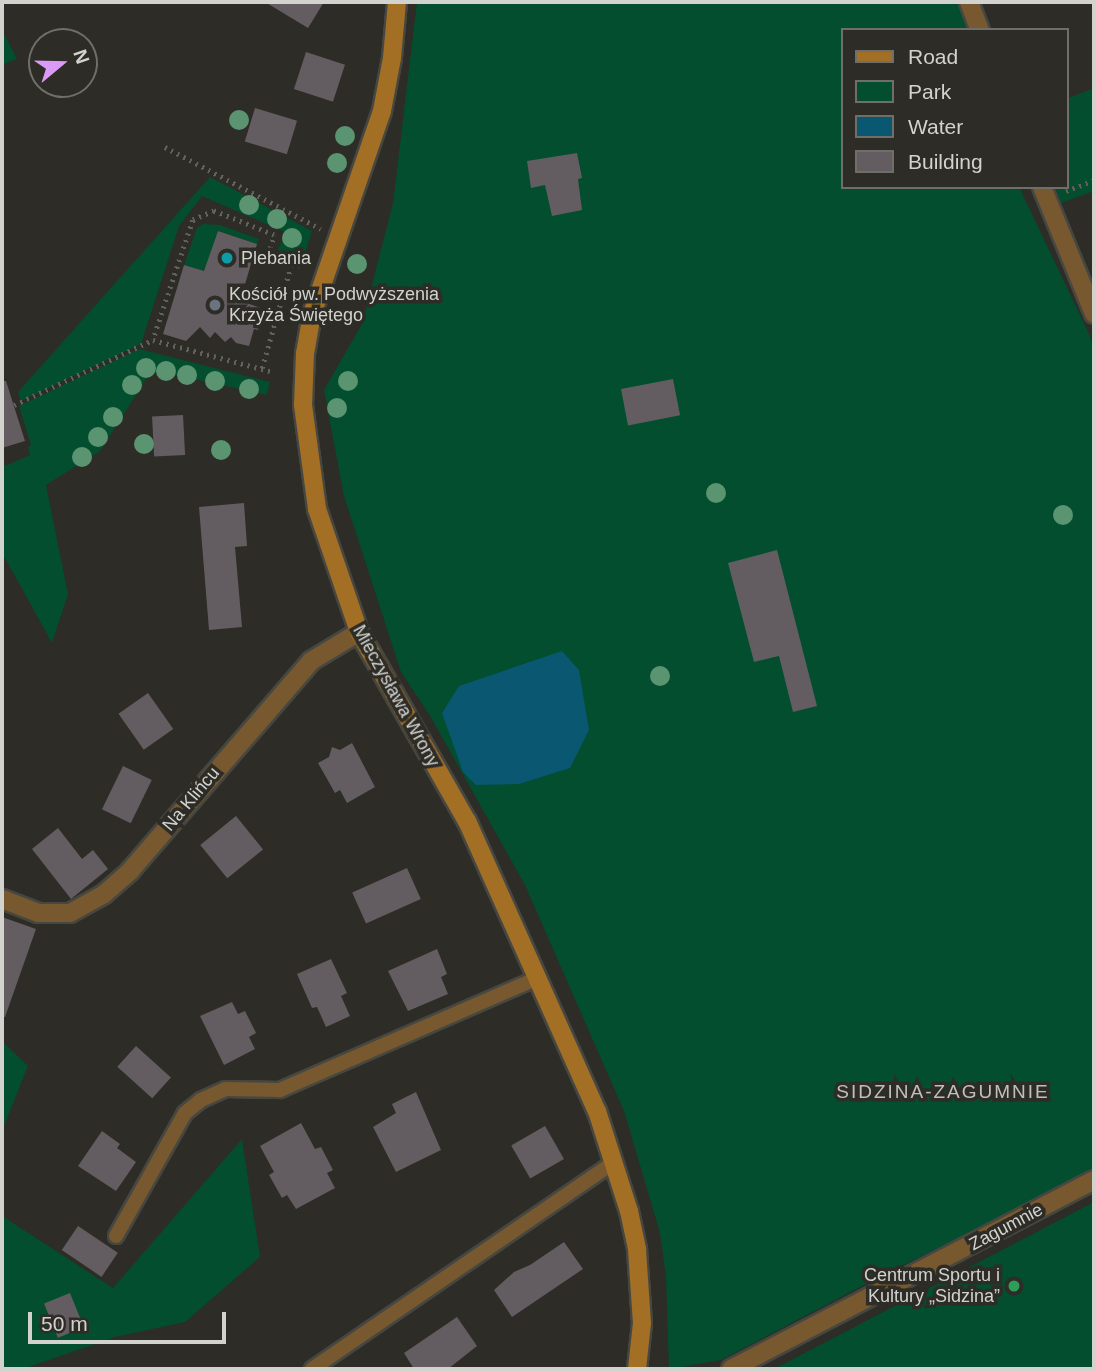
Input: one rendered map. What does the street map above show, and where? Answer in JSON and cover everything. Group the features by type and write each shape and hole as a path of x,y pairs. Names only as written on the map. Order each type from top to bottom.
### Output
{"street":[{"name":"Mieczysława Wrony","path":"397,2 392,58 382,111 312,314 305,354 303,405 317,509 359,632 467,821 597,1111 629,1211 641,1284 642,1323 637,1369"},
{"path":"969,2 979,28"},
{"path":"1045,193 1094,314"},
{"name":"Na Klińcu","path":"2,899 38,913 70,913 104,894 130,871 311,662 359,632"},
{"name":"Zagumnie","path":"731,1369 1094,1181"}],"lane":[{"path":"116,1236 185,1113 201,1100 226,1089 279,1090 537,978"},
{"path":"312,1369 614,1162"}],"path":[{"path":"165,147 338,237"},
{"path":"1068,187 1094,180"},
{"path":"153,340 193,220 214,211 274,235 268,255 301,266"},
{"path":"262,368 292,262"},
{"path":"284,288 294,289"},
{"path":"14,405 153,340 273,372"}],"green space":[{"path":"417,2 958,2 969,28 841,28 841,189 1020,189 1090,336 1094,353 1094,1171 879,1277 721,1360 669,1369 666,1277 660,1233 624,1111 525,885 429,714 401,672 344,496 324,390 362,324 393,203"},
{"path":"2,30 17,59 2,65"},
{"path":"1094,88 1094,191 1061,203 1056,189 1068,189 1068,98"},
{"path":"210,177 312,231 303,259 278,250 285,232 202,196 179,226 141,344 21,401 18,392"},
{"path":"203,224 220,225 259,239 257,244 219,231 204,271 184,265 197,228"},
{"path":"139,349 270,382 267,395 152,370 100,451 46,485 68,594 52,643 5,558 2,560 2,459 5,466 30,455 28,447 31,445 19,406"},
{"path":"2,1041 28,1066 2,1131"},
{"path":"242,1139 260,1257 185,1322 115,1337 23,1369 2,1369 2,1216 113,1288"},
{"name":"Centrum Sportu i Kultury „Sidzina”","path":"1094,1202 1094,1369 774,1369"}],"water":[{"path":"562,651 579,670 589,730 570,768 519,784 476,785 463,772 442,713 459,686"}],"building":[{"path":"265,2 324,2 308,28"},
{"path":"306,52 345,65 333,102 294,89"},
{"path":"255,108 297,121 287,154 245,141"},
{"path":"577,153 582,178 578,179 582,210 552,216 545,185 531,188 527,161"},
{"name":"Kościół pw. Podwyższenia Krzyża Świętego","path":"218,231 257,244 240,301 264,309 258,330 254,329 249,346 236,343 231,337 225,342 215,332 210,338 200,327 186,341 163,334 184,265 204,271"},
{"path":"673,379 680,415 628,425 621,389"},
{"path":"2,381 6,381 25,441 2,448"},
{"path":"183,415 185,455 154,457 152,417"},
{"path":"244,503 247,546 235,547 242,627 209,630 199,507"},
{"path":"777,550 817,706 793,712 779,656 754,662 728,563"},
{"path":"148,693 173,729 144,750 119,714"},
{"path":"352,743 375,787 347,803 340,790 335,793 318,763 329,757 332,747 340,750"},
{"path":"123,766 152,780 131,823 102,809"},
{"path":"236,816 263,849 227,878 200,845"},
{"path":"58,828 82,859 93,850 108,869 71,899 32,849"},
{"path":"407,868 421,899 366,923 352,892"},
{"path":"2,917 36,929 5,1017 2,1017"},
{"path":"437,949 447,974 441,977 448,994 408,1011 388,971"},
{"path":"331,959 347,993 341,996 350,1016 326,1027 317,1007 312,1008 297,974"},
{"path":"232,1002 238,1014 245,1011 256,1033 249,1037 255,1049 224,1065 200,1016"},
{"path":"136,1046 171,1077 152,1098 117,1067"},
{"path":"416,1092 441,1150 396,1172 373,1127 396,1113 392,1104"},
{"path":"301,1123 315,1149 321,1147 333,1170 327,1173 335,1188 296,1209 287,1195 282,1198 269,1175 274,1172 260,1146"},
{"path":"545,1126 564,1159 530,1178 511,1146"},
{"path":"102,1131 120,1144 117,1148 136,1162 116,1191 78,1166"},
{"path":"78,1226 118,1253 102,1277 62,1250"},
{"path":"564,1242 583,1269 512,1317 494,1290 514,1272 530,1265"},
{"path":"70,1293 84,1327 58,1338 44,1303"},
{"path":"457,1317 477,1346 448,1369 414,1369 404,1353"}],"place":[{"name":"Plebania","path":"227,258"},
{"name":"Kościół pw. Podwyższenia Krzyża Świętego","path":"215,305"},
{"name":"Centrum Sportu i Kultury „Sidzina”","path":"1014,1286"}],"district":[{"name":"SIDZINA-ZAGUMNIE","path":"943,1092"}]}
